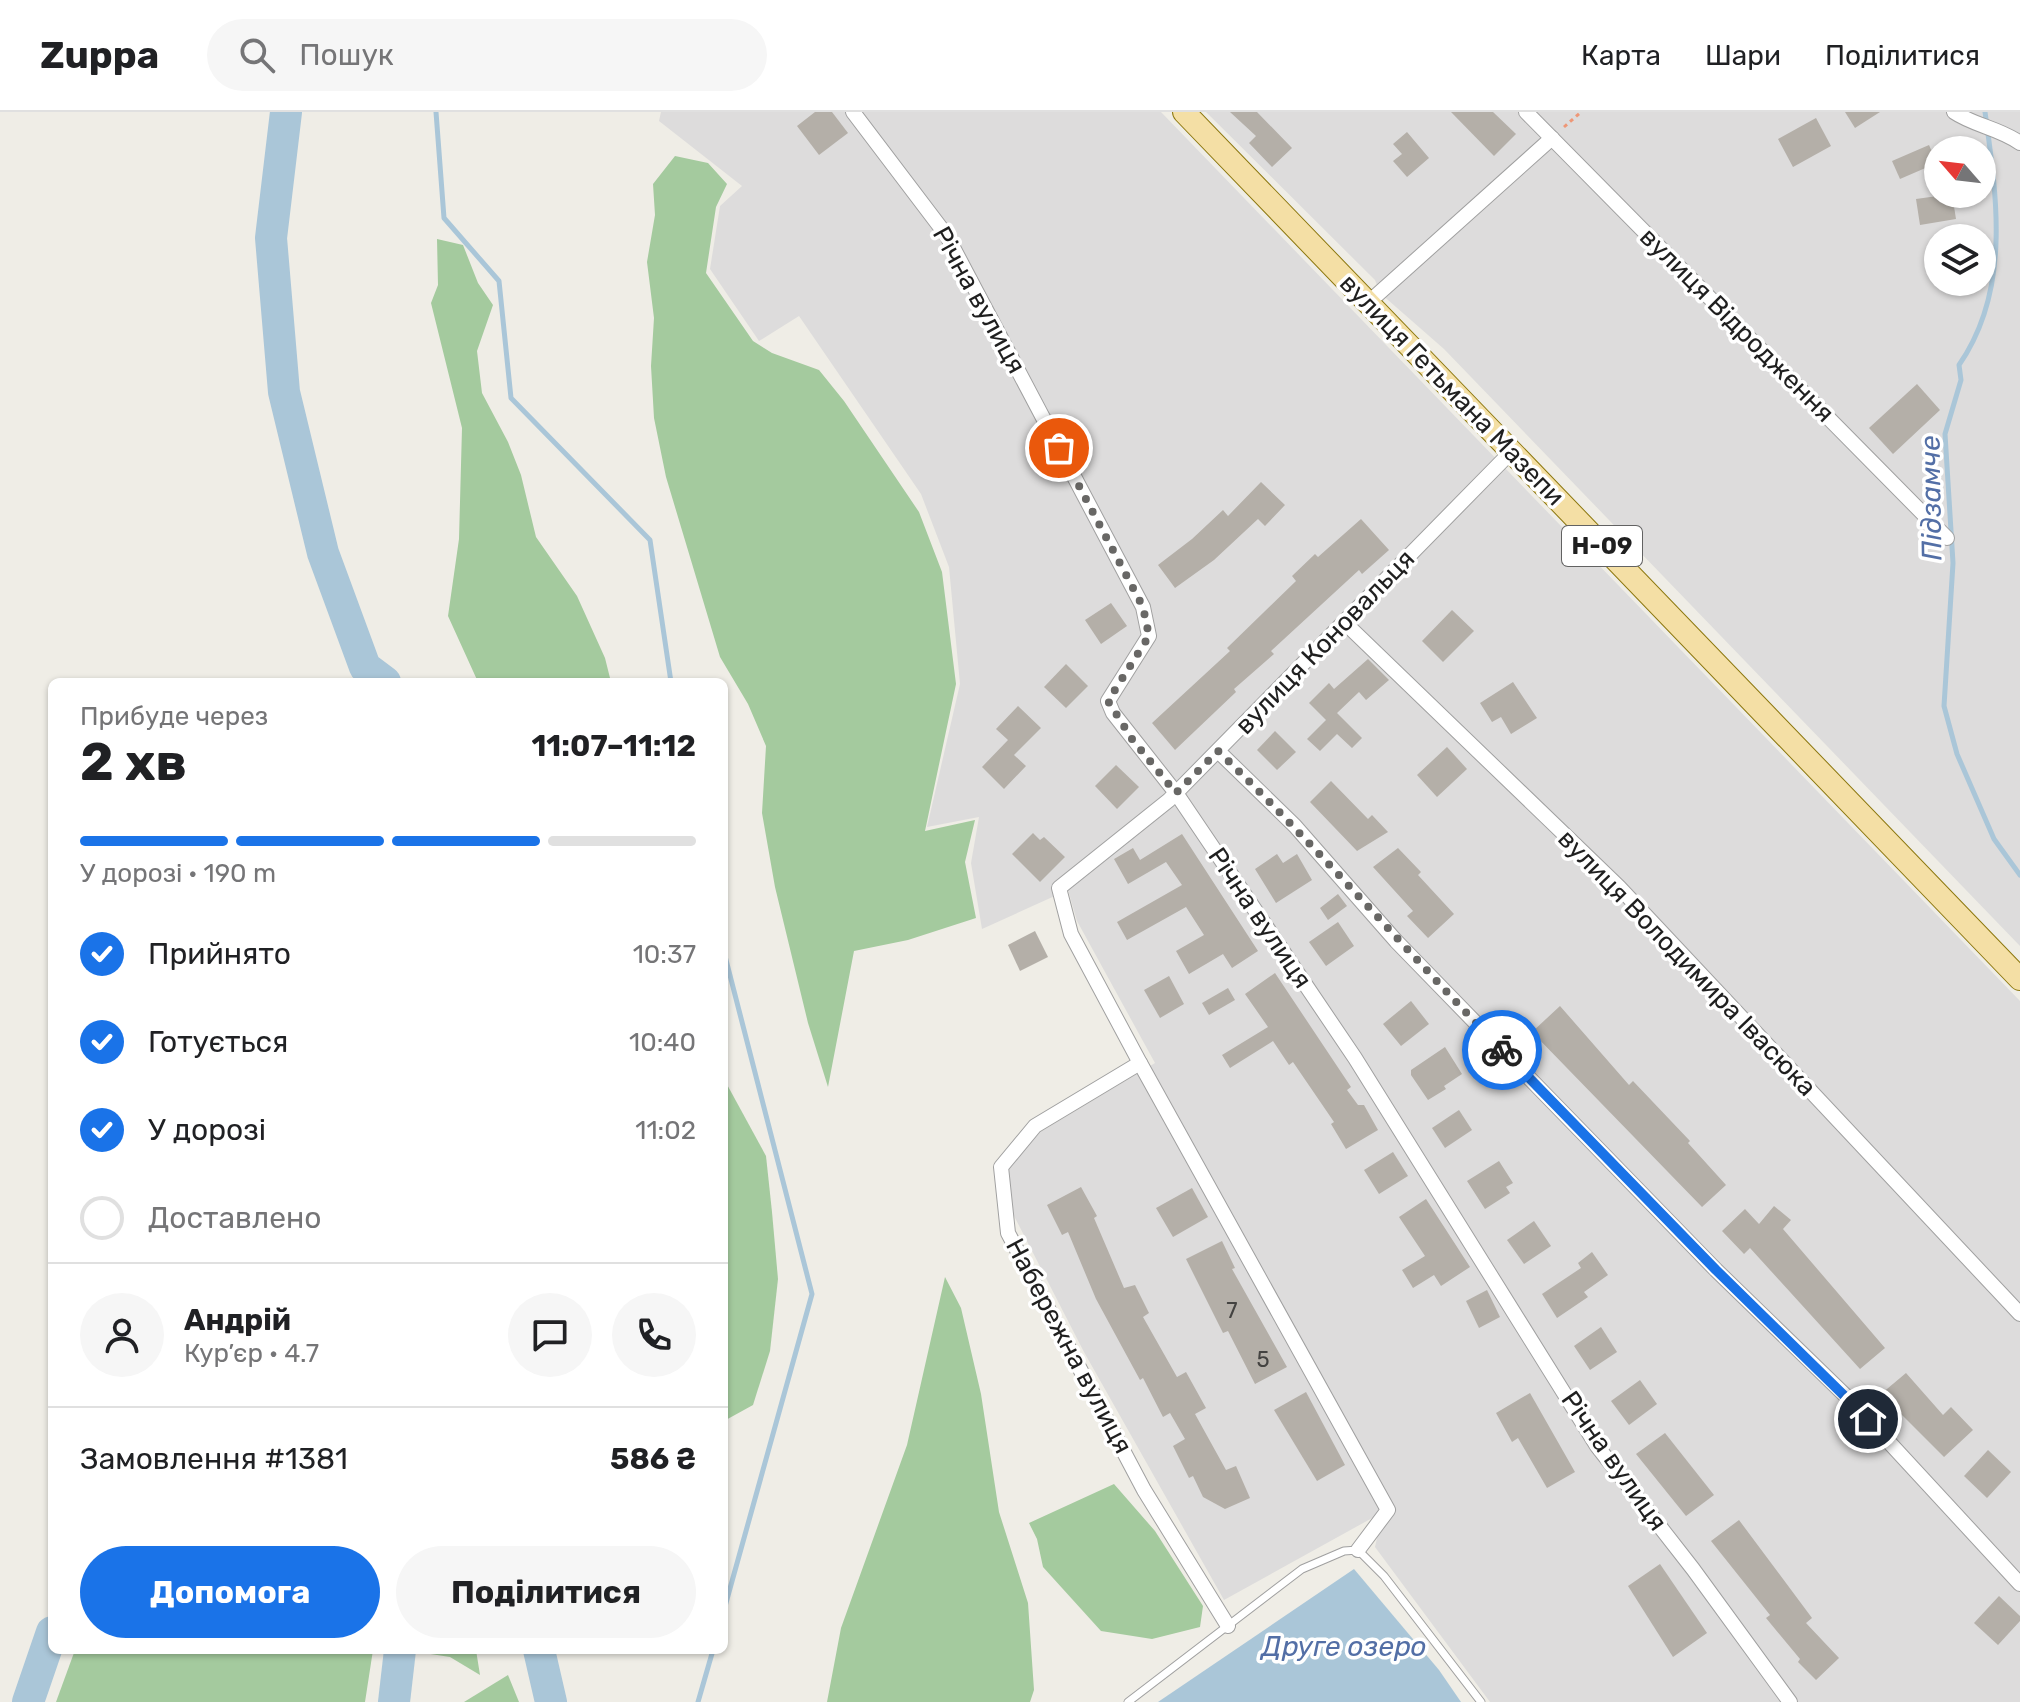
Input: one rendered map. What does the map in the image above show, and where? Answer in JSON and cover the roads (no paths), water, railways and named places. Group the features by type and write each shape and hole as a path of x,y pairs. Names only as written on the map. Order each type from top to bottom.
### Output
{"main road":[{"name":"вулиця Гетьмана Мазепи","path":"1184,112 2020,979"}],"street":[{"name":"Річна вулиця","path":"853,112 947,236 1143,607 1149,636 1108,701 1132,739 1176,793 1355,1058 1597,1446 1693,1569 1790,1702"},
{"name":"вулиця Відродження","path":"1526,112 1947,538"},
{"path":"1960,116 2006,133 2020,143"},
{"path":"1368,303 1552,138"},
{"name":"вулиця Коновальця","path":"1140,1063 1071,934 1059,888 1176,793 1511,452"},
{"name":"вулиця Володимира Івасюка","path":"1344,622 1619,887 2020,1314"},
{"path":"1218,751 1295,826 1396,941 1568,1119 1716,1270 1851,1401 2020,1584"},
{"path":"1140,1063 1388,1510 1358,1550"},
{"name":"Набережна вулиця","path":"1140,1063 1035,1126 1001,1167 1008,1233 1144,1490 1228,1626"}],"lane":[{"path":"1128,1702 1302,1569 1344,1551 1358,1550 1384,1576 1481,1702"}],"water":[{"name":"Друге озеро","path":"1354,1569 1439,1670 1461,1702 1158,1702"}],"waterway":[{"path":"286,112 271,238 284,392 323,553 365,667 380,678"},
{"path":"436,112 444,218 499,281 511,398 650,540 670,678"},
{"name":"Підзамче","path":"1985,112 1996,210 1996,243 1987,306 1976,336 1959,365 1961,380 1945,434 1953,563 1944,706 1957,754 1994,839 2020,875"},
{"path":"728,968 812,1294 728,1596"},
{"path":"28,1702 48,1644"},
{"path":"394,1702 400,1654"},
{"path":"540,1654 551,1702"},
{"path":"698,1702 712,1654"}]}
